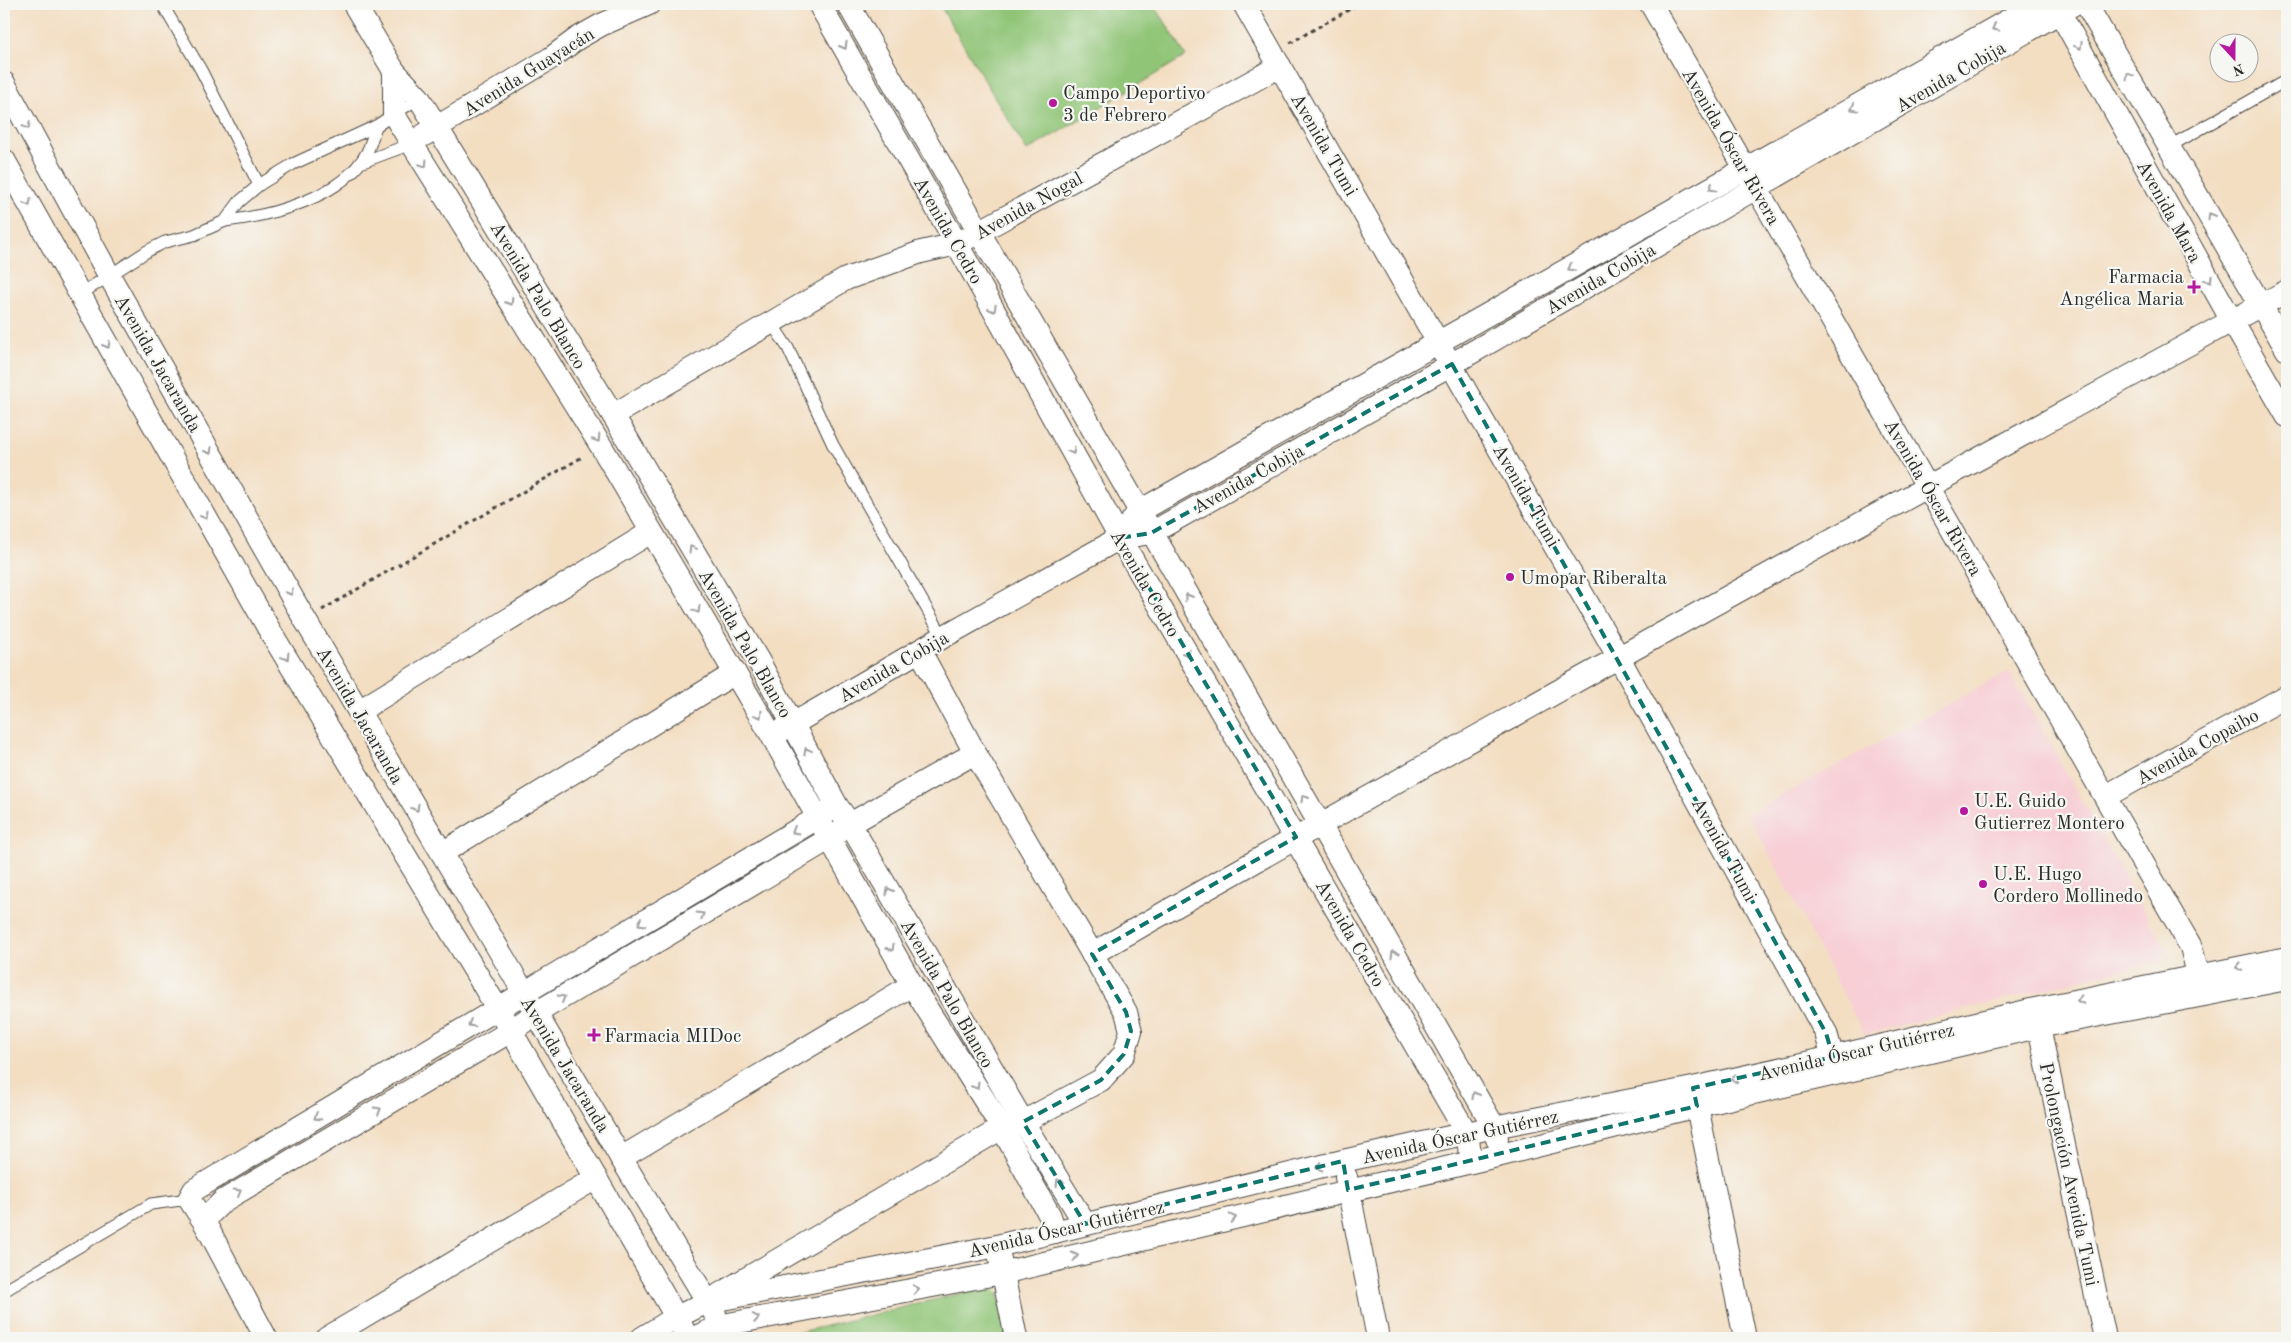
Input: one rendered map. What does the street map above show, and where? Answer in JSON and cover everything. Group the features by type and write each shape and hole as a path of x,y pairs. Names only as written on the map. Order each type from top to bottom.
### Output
{"street":[{"name":"Avenida Palo Blanco","path":"354,4 394,71 419,98 437,127 613,415 758,660 1012,1125 1055,1232"},
{"name":"Avenida Guayacán","path":"411,144 551,58 578,38 601,25 649,4"},
{"name":"Avenida Cedro","path":"819,4 958,244 1120,538 1467,1134 1471,1161"},
{"name":"Avenida Cedro","path":"848,4 980,232 1150,533 1494,1127 1501,1155"},
{"name":"Avenida Tumi","path":"1244,4 1620,658 1826,1032 1835,1066"},
{"name":"Avenida Óscar Rivera","path":"1651,4 2191,947 2201,985"},
{"name":"Avenida Cobija","path":"772,736 1120,538 1150,533 1452,364 1751,178 2038,4"},
{"name":"Avenida Mara","path":"2086,4 2287,350"},
{"name":"Avenida Cobija","path":"1120,538 1138,512 1439,344 1751,178 2063,7"},
{"name":"Avenida Mara","path":"2063,7 2232,321 2287,416"},
{"name":"Avenida Nogal","path":"613,415 846,279 921,252 958,244 1276,59"},
{"name":"Avenida Palo Blanco","path":"394,71 385,120 411,144 601,446 772,736 912,985 1085,1224"},
{"name":"Avenida Jacaranda","path":"4,83 110,277 302,613 621,1158 707,1302 727,1331"},
{"name":"Avenida Jacaranda","path":"4,160 79,296 270,631 512,1031 675,1318 691,1338"},
{"path":"1092,954 1319,824 1928,486 2287,291"},
{"path":"359,711 651,532"},
{"path":"270,631 302,613"},
{"path":"707,1302 1012,1125 1101,1080 1124,1054 1131,1031 1126,1012 975,753 920,651"},
{"path":"442,853 735,673"},
{"name":"Avenida Copaibo","path":"2106,796 2287,696"},
{"path":"266,1338 191,1195 524,992 817,818 844,815 975,753"},
{"path":"206,1225 207,1217 223,1201 512,1031 536,1013 829,840 844,815"},
{"name":"Avenida Óscar Gutiérrez","path":"642,1338 675,1318 707,1302 997,1246 1494,1127 1695,1097 2037,1018 2201,985 2287,958"},
{"name":"Avenida Óscar Gutiérrez","path":"2201,985 2287,979"},
{"path":"621,1158 912,985"},
{"name":"Prolongación Avenida Tumi","path":"2037,1018 2105,1338"},
{"path":"1695,1097 1744,1338"},
{"name":"Avenida Óscar Gutiérrez","path":"691,1338 1002,1273 1501,1155 1695,1097"},
{"path":"1343,1162 1378,1338"},
{"path":"327,1338 596,1178"},
{"path":"997,1246 1016,1338"}],"lane":[{"path":"162,4 201,70 259,185"},
{"path":"2170,146 2287,80"},
{"path":"225,221 239,202 259,185 293,164 385,120 419,98"},
{"path":"79,296 149,250 165,242 194,235 225,221 263,215 316,196 350,174 367,153 385,120"},
{"path":"358,163 411,144"},
{"path":"771,322 788,348 833,445 943,637"},
{"path":"4,1291 151,1204 191,1195"}],"path":[{"path":"1276,59 1359,4"},
{"path":"302,613 322,609 601,446"}],"highlighted area":[{"path":"1452,364 1826,1033 1833,1057 1693,1088 1697,1106 1348,1190 1343,1161 1085,1224 1023,1122 1101,1080 1124,1054 1131,1031 1126,1012 1092,954 1296,837 1120,538 1151,533"}],"shaded area":[{"path":"2009,671 2166,950 2162,959 1865,1035 1748,814"}],"green space":[{"name":"Campo Deportivo 3 de Febrero","path":"939,4 1154,4 1186,56 1027,151"},
{"path":"991,1286 999,1294 1009,1338 776,1338"}],"place":[{"name":"Campo Deportivo 3 de Febrero","path":"1053,103"},
{"name":"Farmacia Angélica Maria","path":"2194,287"},
{"name":"Umopar Riberalta","path":"1510,577"},
{"name":"U.E. Guido Gutierrez Montero","path":"1964,811"},
{"name":"U.E. Hugo Cordero Mollinedo","path":"1983,884"},
{"name":"Farmacia MIDoc","path":"594,1035"}]}
